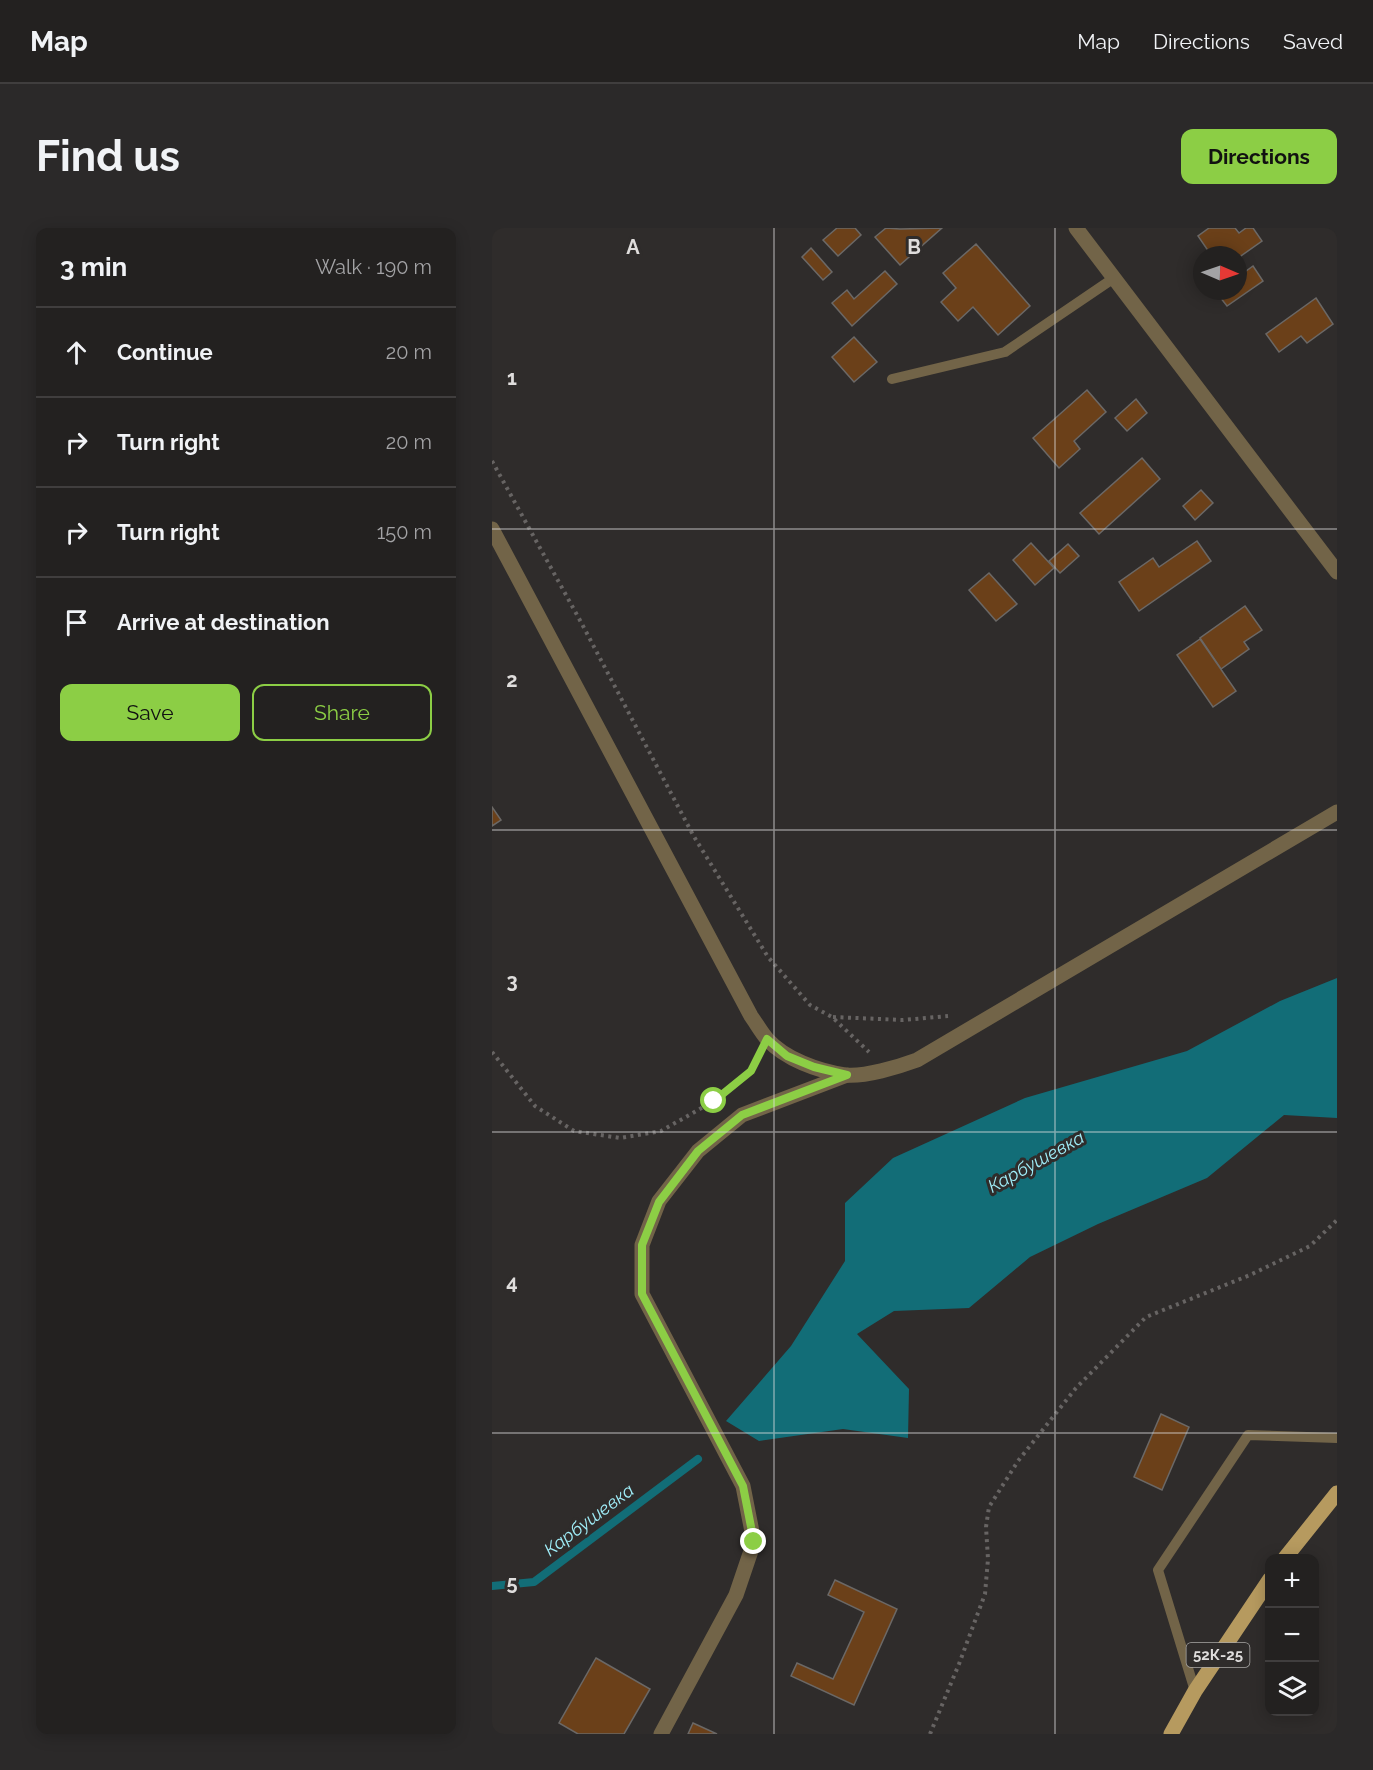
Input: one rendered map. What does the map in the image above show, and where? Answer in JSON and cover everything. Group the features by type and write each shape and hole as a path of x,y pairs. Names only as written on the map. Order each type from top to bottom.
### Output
{"main road":[{"path":"1288,1554 1337,1493"},
{"name":"52К-25","path":"1171,1734 1195,1691 1265,1585"}],"street":[{"path":"1076,228 1337,572"},
{"path":"492,529 746,1005 767,1039 787,1056 814,1067 847,1075"},
{"path":"662,1734 736,1594 754,1542 743,1486 642,1294 642,1245 659,1202 698,1151 742,1115 847,1075 887,1070 917,1060 1337,812"}],"lane":[{"path":"892,380 1005,352 1114,278"},
{"path":"1195,1691 1158,1570 1248,1435 1337,1438"}],"path":[{"path":"492,461 582,624 693,835 768,957 810,1005 832,1017 887,1070"},
{"path":"832,1017 903,1020 957,1015"},
{"path":"492,1052 535,1106 574,1131 620,1138 661,1131 714,1101 751,1071 767,1039"},
{"path":"930,1734 985,1594 988,1559 986,1527 989,1507 1018,1461 1040,1433 1076,1388 1146,1317 1250,1275 1310,1246 1337,1220"}],"water":[{"path":"1337,978 1337,1118 1284,1115 1207,1178 1098,1224 1030,1257 969,1308 894,1311 857,1334 909,1389 908,1438 843,1429 759,1441 726,1421 791,1346 845,1261 845,1203 893,1158 1025,1098 1187,1051 1280,1001"}],"building":[{"path":"837,228 855,228 861,235 838,256 823,240"},
{"path":"886,228 942,228 900,265 875,237"},
{"path":"1209,228 1235,228 1239,233 1246,228 1253,228 1262,241 1247,252 1247,246 1205,246 1198,236"},
{"path":"976,244 1030,306 998,335 973,307 958,321 941,302 956,288 943,273"},
{"path":"811,248 832,272 823,280 802,257"},
{"path":"1253,266 1263,281 1247,292 1247,270"},
{"path":"885,271 897,284 852,326 832,303 847,290 854,299"},
{"path":"1316,298 1333,324 1307,343 1301,336 1279,352 1266,334"},
{"path":"1222,300 1236,300 1227,306"},
{"path":"854,337 877,362 854,382 832,357"},
{"path":"1087,390 1106,412 1074,441 1080,449 1059,468 1033,438"},
{"path":"1136,399 1147,413 1127,431 1115,418"},
{"path":"1142,458 1160,479 1099,534 1080,513"},
{"path":"1201,490 1213,503 1195,520 1183,506"},
{"path":"1197,541 1211,561 1139,611 1119,582 1153,558 1159,567"},
{"path":"1031,543 1054,568 1035,585 1013,560"},
{"path":"1068,544 1079,556 1060,573 1049,561"},
{"path":"989,573 1017,604 996,621 969,590"},
{"path":"1245,606 1262,630 1244,642 1249,649 1221,669 1200,638"},
{"path":"1200,639 1236,691 1213,707 1177,655"},
{"path":"492,807 501,820 492,826"},
{"path":"1161,1414 1189,1427 1162,1490 1134,1477"},
{"path":"835,1580 897,1609 854,1705 791,1676 797,1663 833,1679 864,1612 828,1595"},
{"path":"596,1658 650,1689 624,1734 578,1734 559,1723"},
{"path":"693,1723 717,1734 688,1734"}],"waterway":[{"name":"Карбушевка","path":"492,1586 534,1582 698,1459"}],"route":[{"path":"714,1101 751,1071 767,1039 787,1056 814,1067 847,1075 742,1115 698,1151 659,1202 642,1245 642,1294 743,1486 754,1542"}]}
